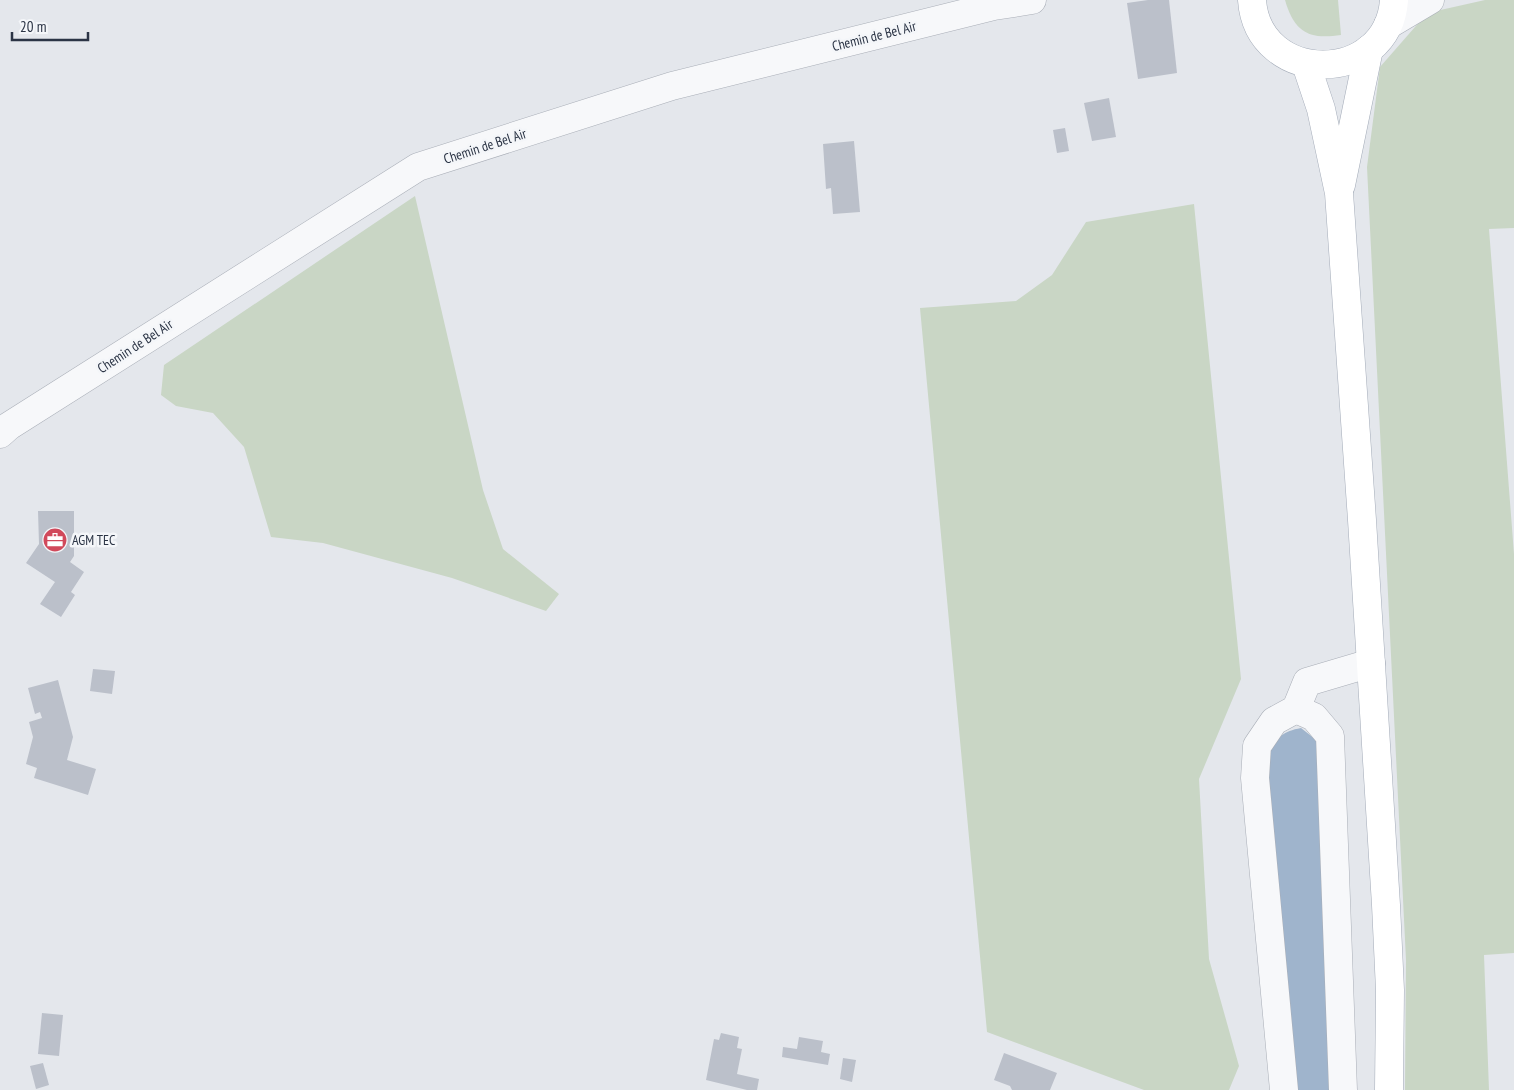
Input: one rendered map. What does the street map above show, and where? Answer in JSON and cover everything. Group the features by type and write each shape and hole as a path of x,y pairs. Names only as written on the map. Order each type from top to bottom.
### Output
{"main road":[{"path":"1249,2 1265,37 1277,49 1306,64 1340,64 1370,49"},
{"path":"1339,194 1370,49 1391,12"},
{"path":"1306,64 1321,109 1339,194 1371,663 1390,990 1389,1090"}],"street":[{"name":"Chemin de Bel Air","path":"0,434 9,426 234,282 418,167 672,86 994,6 1032,0"},
{"path":"1391,12 1430,0"},
{"path":"1284,1090 1255,778 1258,746 1274,721 1296,709 1307,682 1371,663"},
{"path":"1296,709 1314,717 1330,736 1342,1090"}],"green space":[{"path":"1285,0 1338,0 1341,35 1320,36 1304,31 1293,20"},
{"path":"1485,0 1514,0 1514,228 1489,229 1514,554 1514,953 1484,955 1489,1090 1405,1090 1406,960 1367,167 1380,67 1422,19 1436,11"},
{"path":"415,196 483,490 503,549 559,594 546,611 452,578 323,543 271,537 244,447 213,413 176,406 161,395 164,365"},
{"path":"1194,204 1241,679 1199,779 1209,959 1239,1066 1229,1090 1144,1090 987,1032 920,308 1016,301 1052,275 1086,222"}],"water":[{"path":"1301,728 1315,739 1320,751 1335,1090 1293,1090 1263,760 1274,743 1282,735"}],"building":[{"path":"1169,0 1177,73 1138,79 1127,3"},
{"path":"1109,98 1116,137 1092,141 1084,103"},
{"path":"1065,128 1069,151 1057,153 1053,130"},
{"path":"854,141 860,212 833,214 831,188 826,189 823,144"},
{"path":"38,511 74,511 74,556 70,562 84,572 71,592 75,595 61,617 40,604 55,582 26,563 39,544"},
{"path":"93,669 115,671 112,694 90,691"},
{"path":"58,680 73,737 67,760 96,769 88,795 34,778 37,768 26,764 33,737 29,722 42,718 40,712 35,714 28,688"},
{"path":"42,1013 63,1015 59,1056 38,1054"},
{"path":"721,1033 739,1037 737,1048 742,1049 737,1074 759,1079 757,1090 747,1090 706,1080 714,1039 719,1040"},
{"path":"799,1037 823,1041 821,1052 830,1054 828,1065 782,1057 783,1047 797,1049"},
{"path":"1004,1053 1057,1073 1050,1090 1012,1090 1010,1086 994,1080"},
{"path":"843,1058 856,1060 852,1082 840,1079"},
{"path":"43,1063 49,1085 36,1089 30,1066"}],"place":[{"name":"AGM TEC","path":"55,540"}]}
